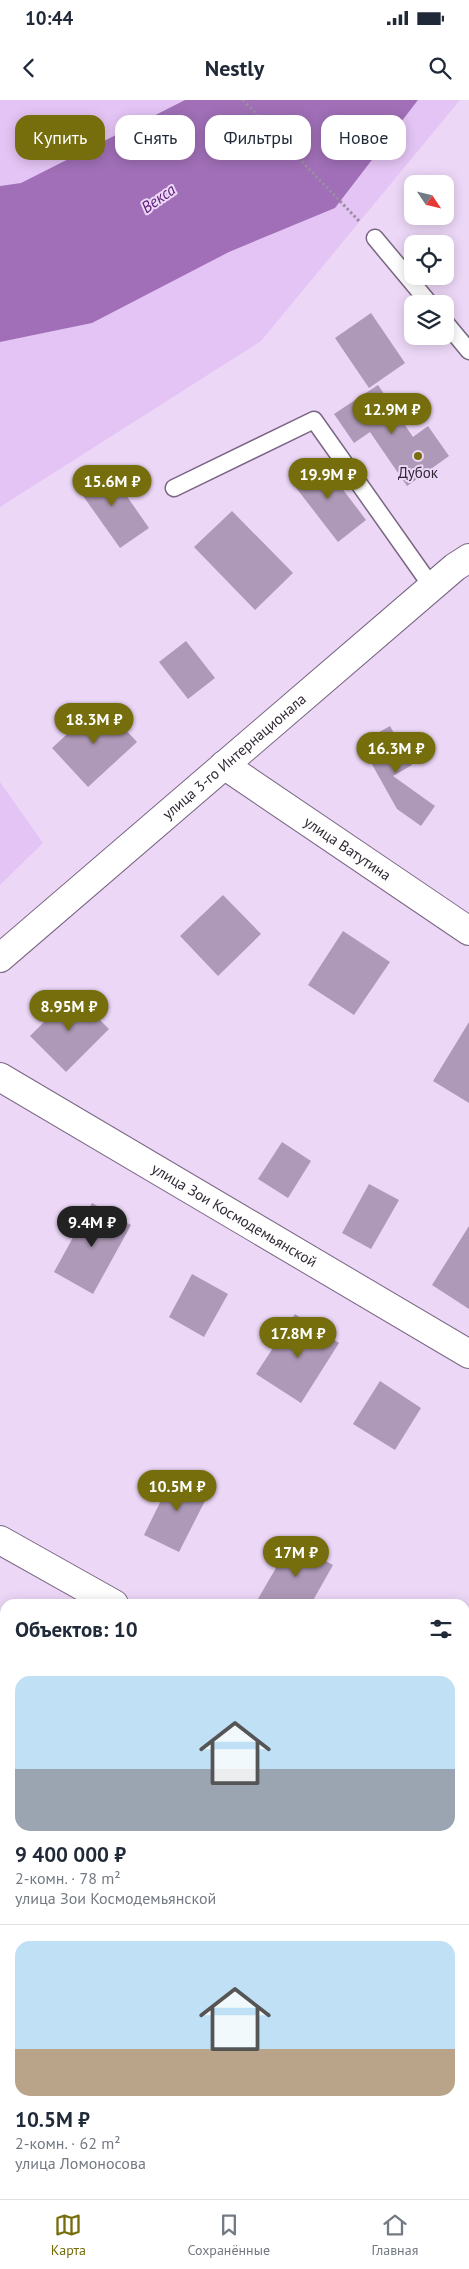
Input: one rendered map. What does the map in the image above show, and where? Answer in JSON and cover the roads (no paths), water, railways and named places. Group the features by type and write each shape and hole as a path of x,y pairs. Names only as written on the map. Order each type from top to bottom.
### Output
{"street":[{"name":"улица 3-го Интернационала","path":"0,958 455,567 469,558"},
{"name":"улица Ватутина","path":"224,765 469,931"},
{"name":"улица Зои Космодемьянской","path":"0,1077 469,1354"},
{"path":"0,1540 105,1599"}],"lane":[{"path":"375,238 422,295"},
{"path":"454,333 469,351"},
{"path":"174,488 314,420 432,587"}],"water":[{"name":"Векса","path":"185,100 418,100 406,116 321,115 321,160 372,160 335,208 229,252 92,323 0,342 0,186 21,183 66,160 105,160 105,140 115,135 115,160 195,160 195,115 155,115"}],"place":[{"name":"Дубок","path":"418,456"}]}
